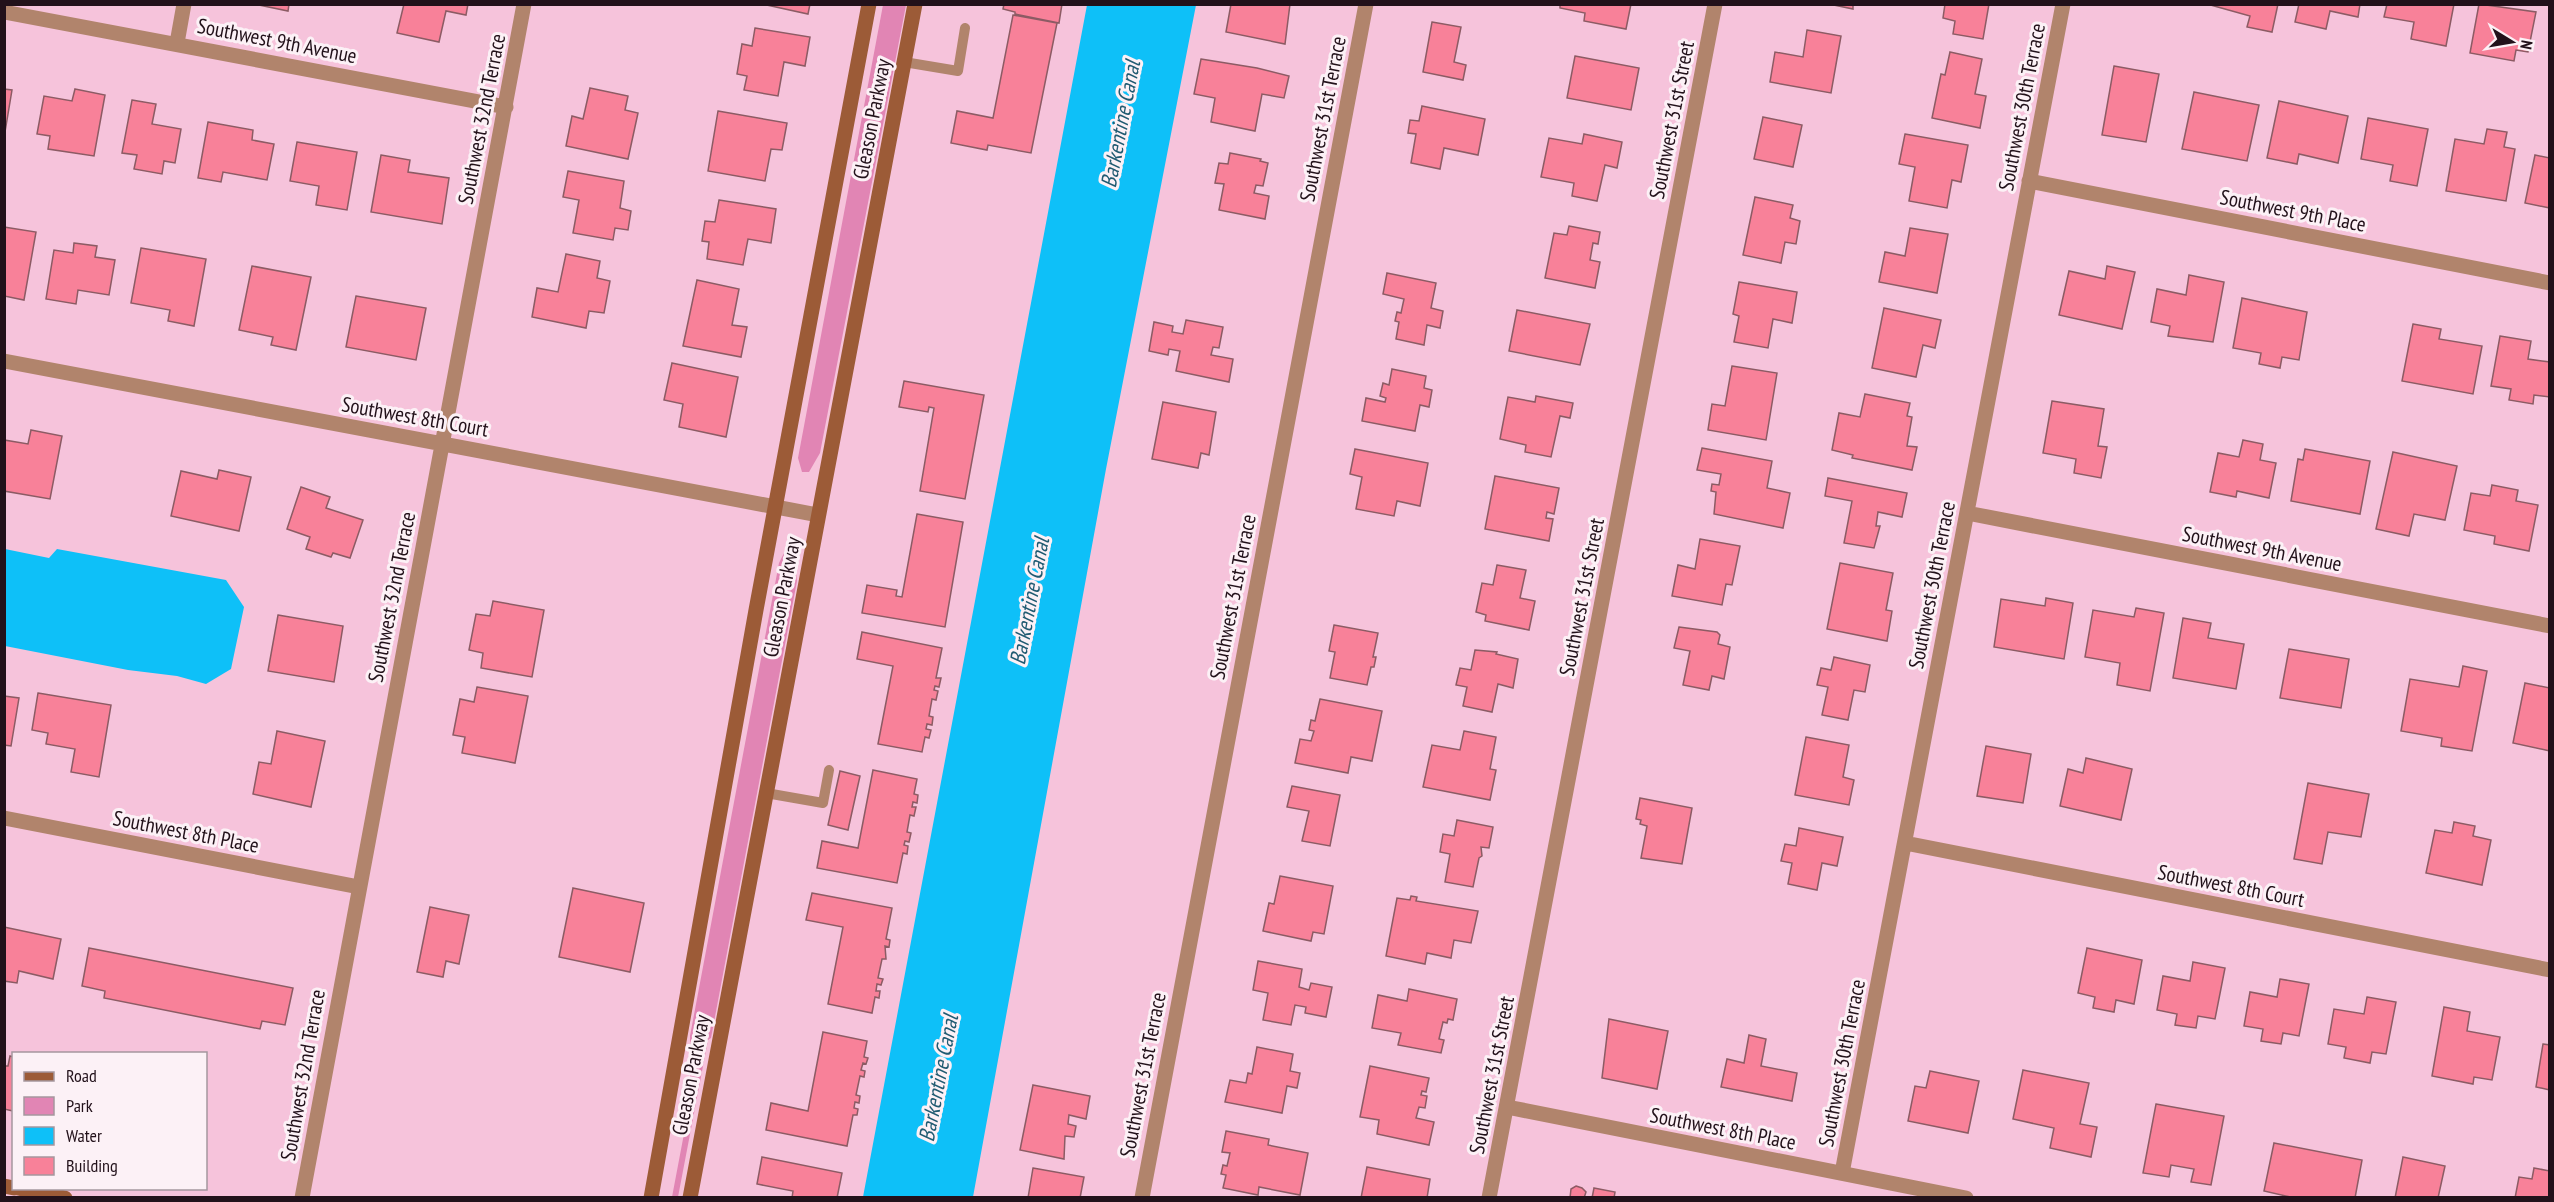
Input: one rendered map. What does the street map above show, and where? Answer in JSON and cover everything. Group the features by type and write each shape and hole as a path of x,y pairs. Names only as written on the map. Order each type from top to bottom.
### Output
{"main road":[{"name":"Gleason Parkway","path":"651,1197 756,610 869,4"},
{"name":"Gleason Parkway","path":"690,1197 915,4"},
{"path":"28,1190 65,1197"}],"street":[{"path":"177,43 184,4"},
{"name":"Southwest 32nd Terrace","path":"302,1197 524,4"},
{"name":"Southwest 31st Terrace","path":"1142,1197 1366,4"},
{"name":"Southwest 31st Street","path":"1489,1197 1715,4"},
{"name":"Southwest 30th Terrace","path":"1842,1173 2063,4"},
{"name":"Southwest 9th Avenue","path":"4,12 506,107"},
{"name":"Southwest 9th Place","path":"2029,181 2550,283"},
{"name":"Southwest 8th Court","path":"4,361 818,515"},
{"name":"Southwest 9th Avenue","path":"1967,513 2550,626"},
{"name":"Southwest 8th Place","path":"4,818 359,887"},
{"name":"Southwest 8th Court","path":"1905,843 2550,969"},
{"name":"Southwest 8th Place","path":"1507,1107 1966,1197"}],"lane":[{"path":"904,62 958,71 965,28"},
{"path":"766,793 823,803 829,770"}],"green space":[{"path":"883,5 906,5 820,453 809,472 802,472 798,458"},
{"path":"787,547 793,550 797,581 711,1038 708,1040 678,1197 672,1197 690,1102 690,1036 779,563"}],"water":[{"name":"Barkentine Canal","path":"1087,5 1196,5 1106,469 973,1197 863,1197"},
{"path":"5,549 49,558 57,549 226,580 244,607 231,669 206,684 177,676 128,670 5,646"}],"building":[{"path":"254,4 289,4 288,11"},
{"path":"404,4 468,4 466,15 446,11 439,42 397,33"},
{"path":"762,4 810,4 808,14"},
{"path":"1004,4 1062,4 1059,23 1015,14 1015,12 1003,9"},
{"path":"1231,4 1290,4 1285,44 1226,32"},
{"path":"1560,4 1631,4 1626,29 1584,21 1585,13 1560,8"},
{"path":"1829,4 1853,4 1853,9"},
{"path":"1945,4 1989,4 1983,39 1953,34 1955,21 1943,18"},
{"path":"2207,4 2278,4 2272,32 2247,27 2250,16"},
{"path":"2299,4 2360,4 2358,17 2330,11 2326,29 2295,22"},
{"path":"2387,4 2454,4 2446,46 2411,39 2414,22 2384,17"},
{"path":"2479,4 2536,12 2528,52 2516,50 2514,61 2470,53"},
{"path":"1013,15 1057,23 1031,153 988,145 987,150 951,143 957,111 993,118"},
{"path":"1432,22 1461,27 1454,62 1466,65 1463,80 1423,72"},
{"path":"755,28 810,37 805,66 784,62 778,96 744,90 747,76 737,74 742,44 752,46"},
{"path":"1807,30 1841,36 1831,93 1770,82 1775,52 1803,57"},
{"path":"1950,52 1982,59 1975,94 1986,96 1980,128 1932,118 1941,74 1945,75"},
{"path":"1575,56 1639,68 1631,110 1567,98"},
{"path":"1201,59 1289,76 1284,98 1262,94 1255,131 1211,122 1215,98 1194,94"},
{"path":"2114,66 2159,74 2146,142 2102,135"},
{"path":"590,88 628,96 625,110 638,113 628,159 566,146 572,116 583,119"},
{"path":"4,89 12,90 5,132 4,131"},
{"path":"75,89 105,95 94,156 48,149 50,136 37,134 44,96 72,101"},
{"path":"2194,92 2259,105 2247,161 2182,149"},
{"path":"132,100 156,104 152,124 181,129 175,163 164,161 162,174 134,169 137,155 122,153"},
{"path":"2279,101 2348,116 2338,163 2299,154 2297,164 2267,158"},
{"path":"1422,106 1485,119 1478,155 1444,148 1440,169 1411,163 1416,134 1408,133 1410,120 1419,121"},
{"path":"718,111 787,123 782,150 771,149 765,181 708,171"},
{"path":"1763,117 1802,125 1793,167 1754,159"},
{"path":"2368,118 2428,129 2417,186 2390,181 2393,165 2361,159"},
{"path":"208,122 253,130 252,140 274,144 267,180 223,172 221,182 198,178"},
{"path":"2487,129 2507,132 2504,147 2515,149 2506,201 2446,191 2455,139 2484,144"},
{"path":"1584,134 1622,142 1617,168 1605,165 1597,201 1572,196 1574,183 1541,177 1549,138 1582,144"},
{"path":"1905,134 1968,145 1961,182 1952,180 1947,208 1909,201 1915,167 1899,164"},
{"path":"297,142 357,152 347,210 316,205 319,186 290,181"},
{"path":"1230,153 1261,159 1260,161 1268,163 1263,186 1256,185 1254,193 1269,196 1265,219 1219,210 1224,184 1215,183 1219,163 1228,164"},
{"path":"381,155 410,160 408,172 449,178 442,224 371,212"},
{"path":"2535,155 2550,158 2550,208 2525,203"},
{"path":"568,171 624,181 620,208 631,211 628,230 615,228 613,240 573,233 579,200 563,197"},
{"path":"1755,197 1793,205 1790,218 1800,221 1796,244 1785,242 1781,263 1743,255"},
{"path":"719,200 776,209 771,243 748,239 743,265 707,259 709,242 702,241 705,221 715,222"},
{"path":"1569,226 1600,232 1598,244 1593,243 1590,260 1600,262 1595,288 1545,278 1554,233 1567,235"},
{"path":"4,227 36,232 24,300 4,296"},
{"path":"1910,228 1948,234 1937,293 1879,282 1885,252 1905,256"},
{"path":"74,243 97,246 95,257 115,260 109,295 78,290 76,304 46,299 54,250 73,253"},
{"path":"141,248 206,259 194,326 168,321 170,310 131,303"},
{"path":"566,254 600,261 597,278 610,281 604,313 589,311 586,328 532,317 537,288 558,292"},
{"path":"252,266 311,277 296,350 271,345 273,337 239,330"},
{"path":"2107,266 2135,272 2122,329 2059,315 2069,271 2105,279"},
{"path":"1387,273 1436,283 1431,308 1443,311 1440,328 1427,325 1424,345 1396,339 1399,322 1395,321 1397,312 1401,313 1404,299 1383,294"},
{"path":"2189,275 2224,282 2213,342 2168,336 2170,326 2151,322 2157,289 2186,295"},
{"path":"697,280 739,289 732,325 747,327 741,357 683,346"},
{"path":"1739,282 1797,292 1792,323 1773,319 1768,348 1734,342 1739,316 1733,314"},
{"path":"356,296 426,308 416,360 346,347"},
{"path":"2242,298 2307,312 2299,360 2282,357 2280,368 2259,364 2261,353 2233,348"},
{"path":"1884,308 1941,320 1935,348 1923,345 1916,377 1872,368"},
{"path":"1517,310 1590,324 1580,365 1509,351"},
{"path":"1186,320 1223,327 1219,348 1213,347 1211,355 1233,359 1229,382 1176,371 1180,351 1169,349 1168,355 1149,351 1154,322 1173,326 1172,332 1183,334"},
{"path":"2413,324 2441,329 2439,339 2482,346 2473,394 2402,381"},
{"path":"2500,336 2531,341 2528,359 2550,362 2550,397 2534,395 2533,404 2509,400 2511,389 2491,386"},
{"path":"672,363 738,377 726,437 679,427 683,404 664,400"},
{"path":"1732,366 1777,373 1766,440 1708,430 1712,404 1725,406"},
{"path":"1392,369 1426,376 1424,388 1432,390 1429,407 1420,405 1415,431 1362,421 1366,398 1385,402 1386,398 1380,396 1383,383 1389,385"},
{"path":"904,381 984,395 965,499 920,491 934,408 929,407 928,412 899,407"},
{"path":"1865,394 1910,403 1907,416 1912,417 1907,446 1917,447 1912,470 1852,458 1853,455 1832,450 1839,413 1860,417"},
{"path":"1536,396 1573,403 1570,418 1560,416 1551,457 1525,452 1526,445 1500,439 1508,397 1535,402"},
{"path":"2052,401 2104,409 2098,446 2107,447 2101,478 2074,473 2076,459 2043,453"},
{"path":"1163,402 1216,412 1209,455 1201,453 1198,468 1152,459"},
{"path":"31,430 62,436 50,499 4,491 4,440 28,444"},
{"path":"2243,440 2263,444 2260,460 2276,463 2269,498 2237,491 2236,497 2210,492 2218,453 2239,457"},
{"path":"1702,448 1772,461 1767,488 1790,493 1783,528 1714,514 1716,492 1711,491 1712,484 1719,485 1721,474 1697,470"},
{"path":"1355,449 1428,463 1420,506 1397,501 1394,516 1356,509 1362,477 1350,474"},
{"path":"2305,449 2370,461 2360,514 2291,501 2298,459 2303,460"},
{"path":"2393,452 2457,466 2445,520 2414,514 2409,536 2376,529"},
{"path":"219,470 251,477 239,531 171,516 181,471 217,479"},
{"path":"1495,476 1559,488 1554,514 1547,512 1546,518 1553,519 1549,541 1485,529"},
{"path":"1828,478 1907,493 1902,517 1878,512 1876,526 1880,526 1874,548 1844,543 1852,501 1825,496"},
{"path":"2492,485 2518,490 2516,501 2538,505 2529,551 2494,544 2495,536 2464,530 2471,493 2490,496"},
{"path":"301,487 330,497 326,508 363,520 350,558 333,553 331,557 306,549 310,537 287,529"},
{"path":"917,514 963,522 945,627 862,613 867,585 897,590 896,596 902,597"},
{"path":"1700,539 1740,546 1732,585 1726,584 1722,605 1672,596 1678,565 1695,569"},
{"path":"1840,563 1893,573 1886,610 1892,611 1887,641 1827,629"},
{"path":"1497,565 1526,570 1520,598 1535,601 1529,630 1485,621 1486,615 1476,612 1482,583 1493,585"},
{"path":"2046,598 2073,603 2064,659 1994,647 2001,599 2045,606"},
{"path":"493,601 544,610 532,677 481,668 483,653 469,650 476,614 490,616"},
{"path":"2136,608 2164,613 2150,691 2117,685 2120,663 2085,657 2093,610 2134,617"},
{"path":"278,615 343,626 334,682 268,671"},
{"path":"2183,618 2211,623 2208,638 2244,644 2236,689 2173,678"},
{"path":"1334,625 1378,633 1373,657 1376,657 1374,667 1371,667 1367,685 1330,678 1335,652 1329,651"},
{"path":"1679,627 1717,632 1720,635 1718,644 1730,647 1724,679 1712,676 1709,690 1683,685 1690,651 1674,648"},
{"path":"862,632 942,648 936,678 941,678 939,687 935,686 934,690 938,691 936,700 932,699 929,716 933,717 932,725 927,724 926,729 931,730 929,738 925,737 922,752 878,744 893,666 857,659"},
{"path":"2289,649 2349,659 2341,708 2280,698"},
{"path":"1475,650 1497,652 1496,654 1518,659 1513,688 1498,684 1492,712 1463,706 1467,687 1456,685 1460,668 1471,670"},
{"path":"1834,657 1870,665 1865,692 1854,690 1848,720 1822,715 1828,687 1817,685 1821,668 1831,670"},
{"path":"2463,666 2487,671 2472,751 2441,746 2442,738 2401,731 2410,679 2459,687"},
{"path":"2525,683 2550,688 2550,751 2513,743"},
{"path":"477,687 528,696 515,763 462,753 465,737 453,735 460,699 474,702"},
{"path":"38,693 111,705 99,777 71,772 75,749 46,744 48,733 32,730"},
{"path":"4,696 19,698 11,746 4,745"},
{"path":"1320,699 1382,711 1372,761 1351,757 1348,773 1295,763 1300,739 1311,741 1314,731 1309,730 1311,720 1315,721"},
{"path":"277,731 325,741 311,807 253,794 259,762 271,764"},
{"path":"1464,731 1496,737 1490,769 1496,770 1490,800 1423,787 1432,745 1460,750"},
{"path":"1806,737 1849,745 1843,777 1854,780 1849,805 1795,795"},
{"path":"1986,746 2031,754 2023,803 1977,796"},
{"path":"2086,758 2132,769 2121,820 2060,806 2068,769 2083,773"},
{"path":"873,770 917,779 914,794 918,795 917,803 913,802 912,807 916,807 914,816 910,815 907,832 911,833 909,842 905,841 904,845 908,846 907,854 903,853 897,883 817,868 822,841 858,848"},
{"path":"840,771 860,776 848,830 828,825"},
{"path":"2308,783 2369,794 2361,837 2328,832 2322,864 2294,859"},
{"path":"1292,786 1340,795 1330,846 1302,841 1309,811 1287,807"},
{"path":"1640,798 1692,808 1682,864 1641,858 1647,826 1640,824 1641,820 1636,819"},
{"path":"1457,820 1493,827 1489,848 1481,847 1482,856 1479,858 1473,887 1445,882 1450,854 1440,852 1443,834 1454,836"},
{"path":"2454,822 2475,826 2473,836 2491,840 2482,885 2426,873 2435,830 2452,833"},
{"path":"1799,828 1843,837 1837,866 1822,863 1817,890 1788,884 1792,863 1781,861 1785,844 1796,846"},
{"path":"1280,876 1333,886 1324,934 1313,932 1311,941 1263,931 1269,903 1274,904"},
{"path":"573,888 644,903 630,972 559,957"},
{"path":"812,893 892,908 886,939 890,940 889,947 885,946 886,959 882,959 878,978 883,979 881,985 877,984 876,991 880,991 879,998 875,997 872,1013 828,1004 843,927 806,920"},
{"path":"1411,896 1417,897 1416,901 1478,911 1471,943 1454,940 1451,958 1427,953 1425,964 1386,956 1397,898 1410,900"},
{"path":"430,907 469,915 459,964 446,961 443,977 417,972"},
{"path":"4,927 61,939 53,979 19,971 17,983 4,981"},
{"path":"89,948 293,988 285,1025 262,1021 260,1029 104,998 105,991 82,986"},
{"path":"2087,948 2142,960 2134,1004 2116,1000 2114,1012 2093,1008 2095,997 2078,993"},
{"path":"1258,961 1302,969 1299,987 1309,990 1311,983 1332,987 1326,1017 1305,1013 1306,1007 1295,1005 1291,1025 1263,1020 1268,993 1253,990"},
{"path":"2193,962 2225,968 2215,1019 2198,1016 2196,1028 2175,1025 2177,1014 2157,1010 2163,976 2190,981"},
{"path":"2280,979 2309,984 2299,1036 2283,1033 2281,1044 2261,1041 2263,1029 2244,1026 2250,992 2277,997"},
{"path":"1409,989 1457,999 1453,1020 1448,1019 1447,1023 1443,1022 1439,1039 1444,1040 1441,1053 1398,1045 1401,1033 1372,1028 1378,995 1407,1001"},
{"path":"2367,997 2396,1002 2386,1054 2372,1052 2370,1063 2344,1058 2346,1047 2328,1044 2334,1009 2364,1014"},
{"path":"2444,1007 2470,1012 2467,1031 2500,1037 2492,1080 2474,1077 2473,1084 2432,1076"},
{"path":"1609,1019 1668,1031 1657,1089 1602,1078"},
{"path":"823,1032 867,1041 864,1057 868,1058 861,1070 865,1071 864,1077 860,1076 856,1095 860,1096 859,1103 855,1102 854,1108 858,1109 857,1115 853,1115 847,1146 766,1130 771,1103 808,1111"},
{"path":"1749,1035 1766,1039 1761,1066 1797,1073 1792,1101 1721,1087 1727,1059 1744,1063"},
{"path":"2543,1044 2550,1045 2550,1090 2536,1087"},
{"path":"1257,1047 1293,1054 1290,1071 1300,1073 1297,1088 1287,1086 1282,1113 1225,1102 1230,1080 1246,1083 1248,1073 1252,1074"},
{"path":"10,1056 12,1056 12,1111 4,1109 4,1066 8,1066"},
{"path":"1370,1066 1429,1078 1426,1092 1422,1091 1421,1095 1427,1096 1425,1108 1419,1107 1416,1118 1434,1122 1429,1145 1377,1134 1379,1120 1360,1117"},
{"path":"2023,1070 2089,1083 2080,1124 2097,1127 2091,1157 2050,1148 2054,1128 2013,1119"},
{"path":"1930,1071 1979,1081 1968,1133 1908,1121 1915,1086 1926,1088"},
{"path":"1033,1085 1090,1096 1086,1119 1069,1115 1068,1124 1076,1126 1074,1137 1065,1136 1064,1159 1020,1150"},
{"path":"2156,1104 2224,1116 2211,1185 2191,1182 2194,1169 2171,1165 2169,1177 2143,1173"},
{"path":"1226,1131 1269,1139 1268,1145 1308,1153 1300,1195 1259,1187 1258,1195 1223,1188 1226,1175 1221,1174 1223,1165 1227,1166 1230,1153 1222,1152"},
{"path":"2274,1143 2362,1160 2355,1198 2295,1198 2264,1191"},
{"path":"762,1157 842,1173 837,1198 792,1198 793,1191 757,1184"},
{"path":"2403,1157 2445,1166 2438,1198 2395,1198"},
{"path":"1367,1167 1430,1179 1427,1198 1361,1198"},
{"path":"1033,1168 1084,1177 1080,1198 1028,1198"},
{"path":"2534,1168 2550,1171 2550,1198 2515,1198 2519,1177 2532,1179"},
{"path":"1576,1186 1586,1192 1584,1198 1570,1198 1571,1189"},
{"path":"1594,1188 1615,1192 1614,1198 1592,1198"}]}
